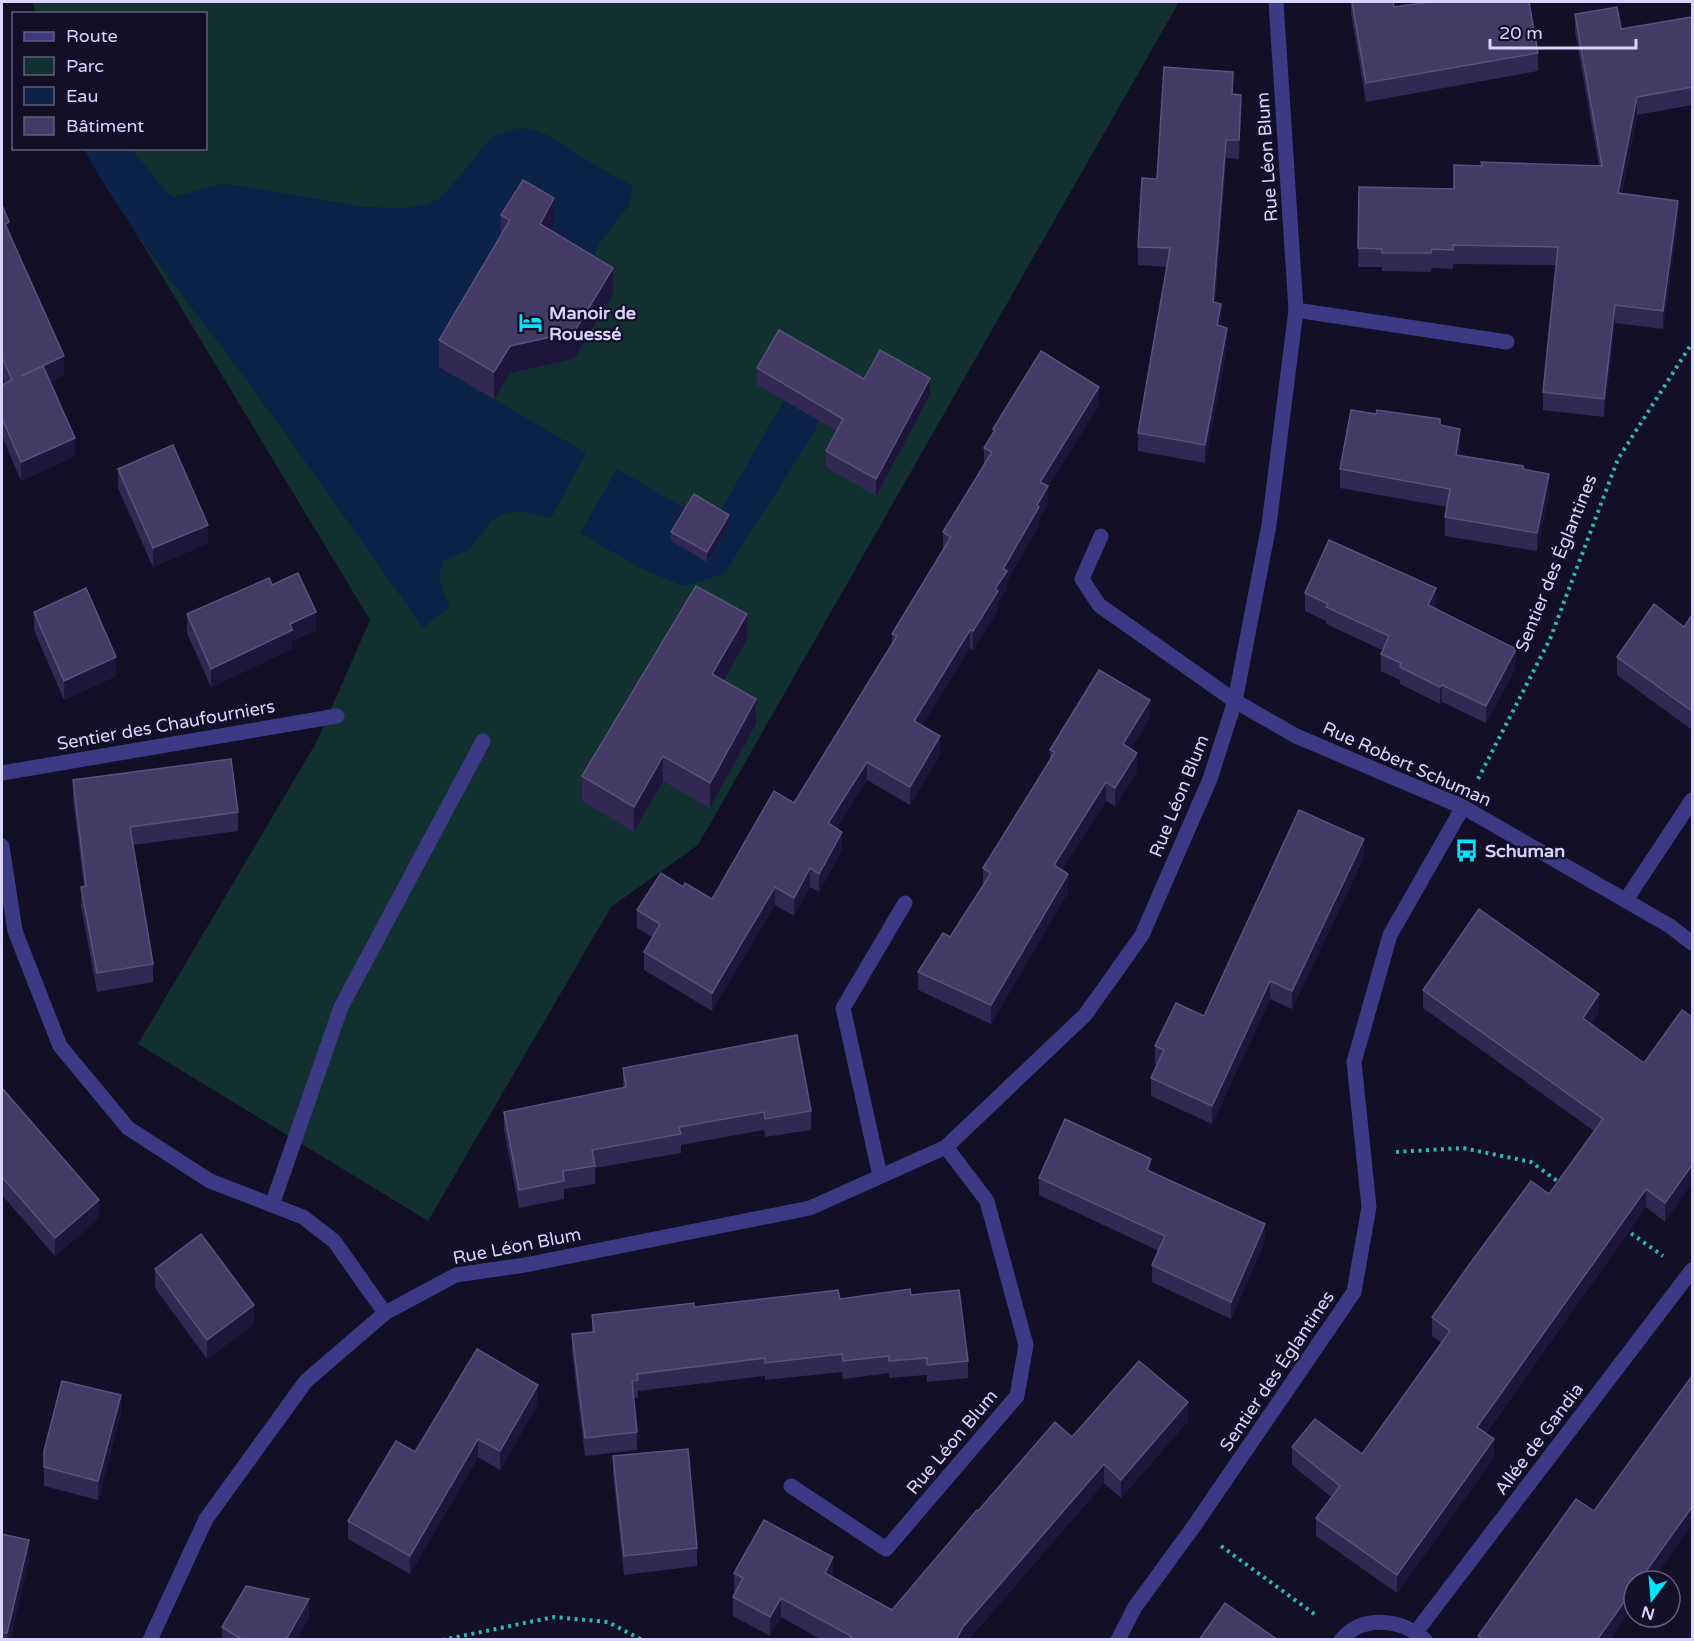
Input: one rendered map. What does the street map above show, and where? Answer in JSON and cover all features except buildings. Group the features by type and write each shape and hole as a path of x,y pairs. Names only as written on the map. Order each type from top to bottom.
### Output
{"street":[{"name":"Rue Léon Blum","path":"150,1640 206,1519 306,1381 385,1313 456,1275 525,1265 810,1208 946,1147 1085,1015 1142,934 1210,779 1235,701 1269,525 1296,310 1276,2"},
{"path":"1296,310 1507,342"},
{"name":"Rue Robert Schuman","path":"1101,536 1082,579 1099,605 1235,701 1296,736 1463,807 1670,926 1692,943"},
{"name":"Sentier des Chaufourniers","path":"2,773 337,716"},
{"path":"272,1205 341,1007 483,741"},
{"path":"1626,900 1692,800"},
{"name":"Sentier des Églantines","path":"1118,1640 1135,1607 1194,1526 1354,1292 1369,1207 1354,1062 1390,935 1463,807"},
{"path":"2,846 15,931 60,1046 128,1128 210,1181 303,1217 334,1240 385,1313"},
{"path":"880,1176 843,1008 905,903"},
{"name":"Rue Léon Blum","path":"791,1486 886,1549 1017,1396 1026,1345 987,1201 946,1147"},
{"name":"Allée de Gandia","path":"1343,1638 1361,1625 1380,1621 1399,1623 1420,1636 1690,1272"}],"path":[{"name":"Sentier des Églantines","path":"1463,807 1550,639 1618,459 1692,342"},
{"path":"1364,1154 1463,1148 1531,1162 1568,1189"},
{"path":"1624,1228 1690,1272"},
{"path":"1194,1526 1343,1638"},
{"path":"442,1640 554,1617 608,1622 642,1640"}],"green space":[{"path":"32,2 1179,2 698,845 611,907 428,1221 138,1044 316,743 370,620 86,150 207,150 207,12 36,12"}],"water":[{"path":"518,128 539,132 633,186 629,205 599,244 586,278 440,368 586,453 551,518 521,511 501,515 492,520 469,550 444,560 440,578 450,606 423,628 255,391 134,230 85,150 133,150 165,191 174,197 221,184 362,207 408,208 428,204 442,197 492,137"},
{"path":"832,390 814,433 724,574 683,586 640,568 580,533 617,469 689,511 717,517 784,400"}],"place":[{"name":"Manoir de Rouessé","path":"531,323"},
{"name":"Schuman","path":"1467,851"}]}
